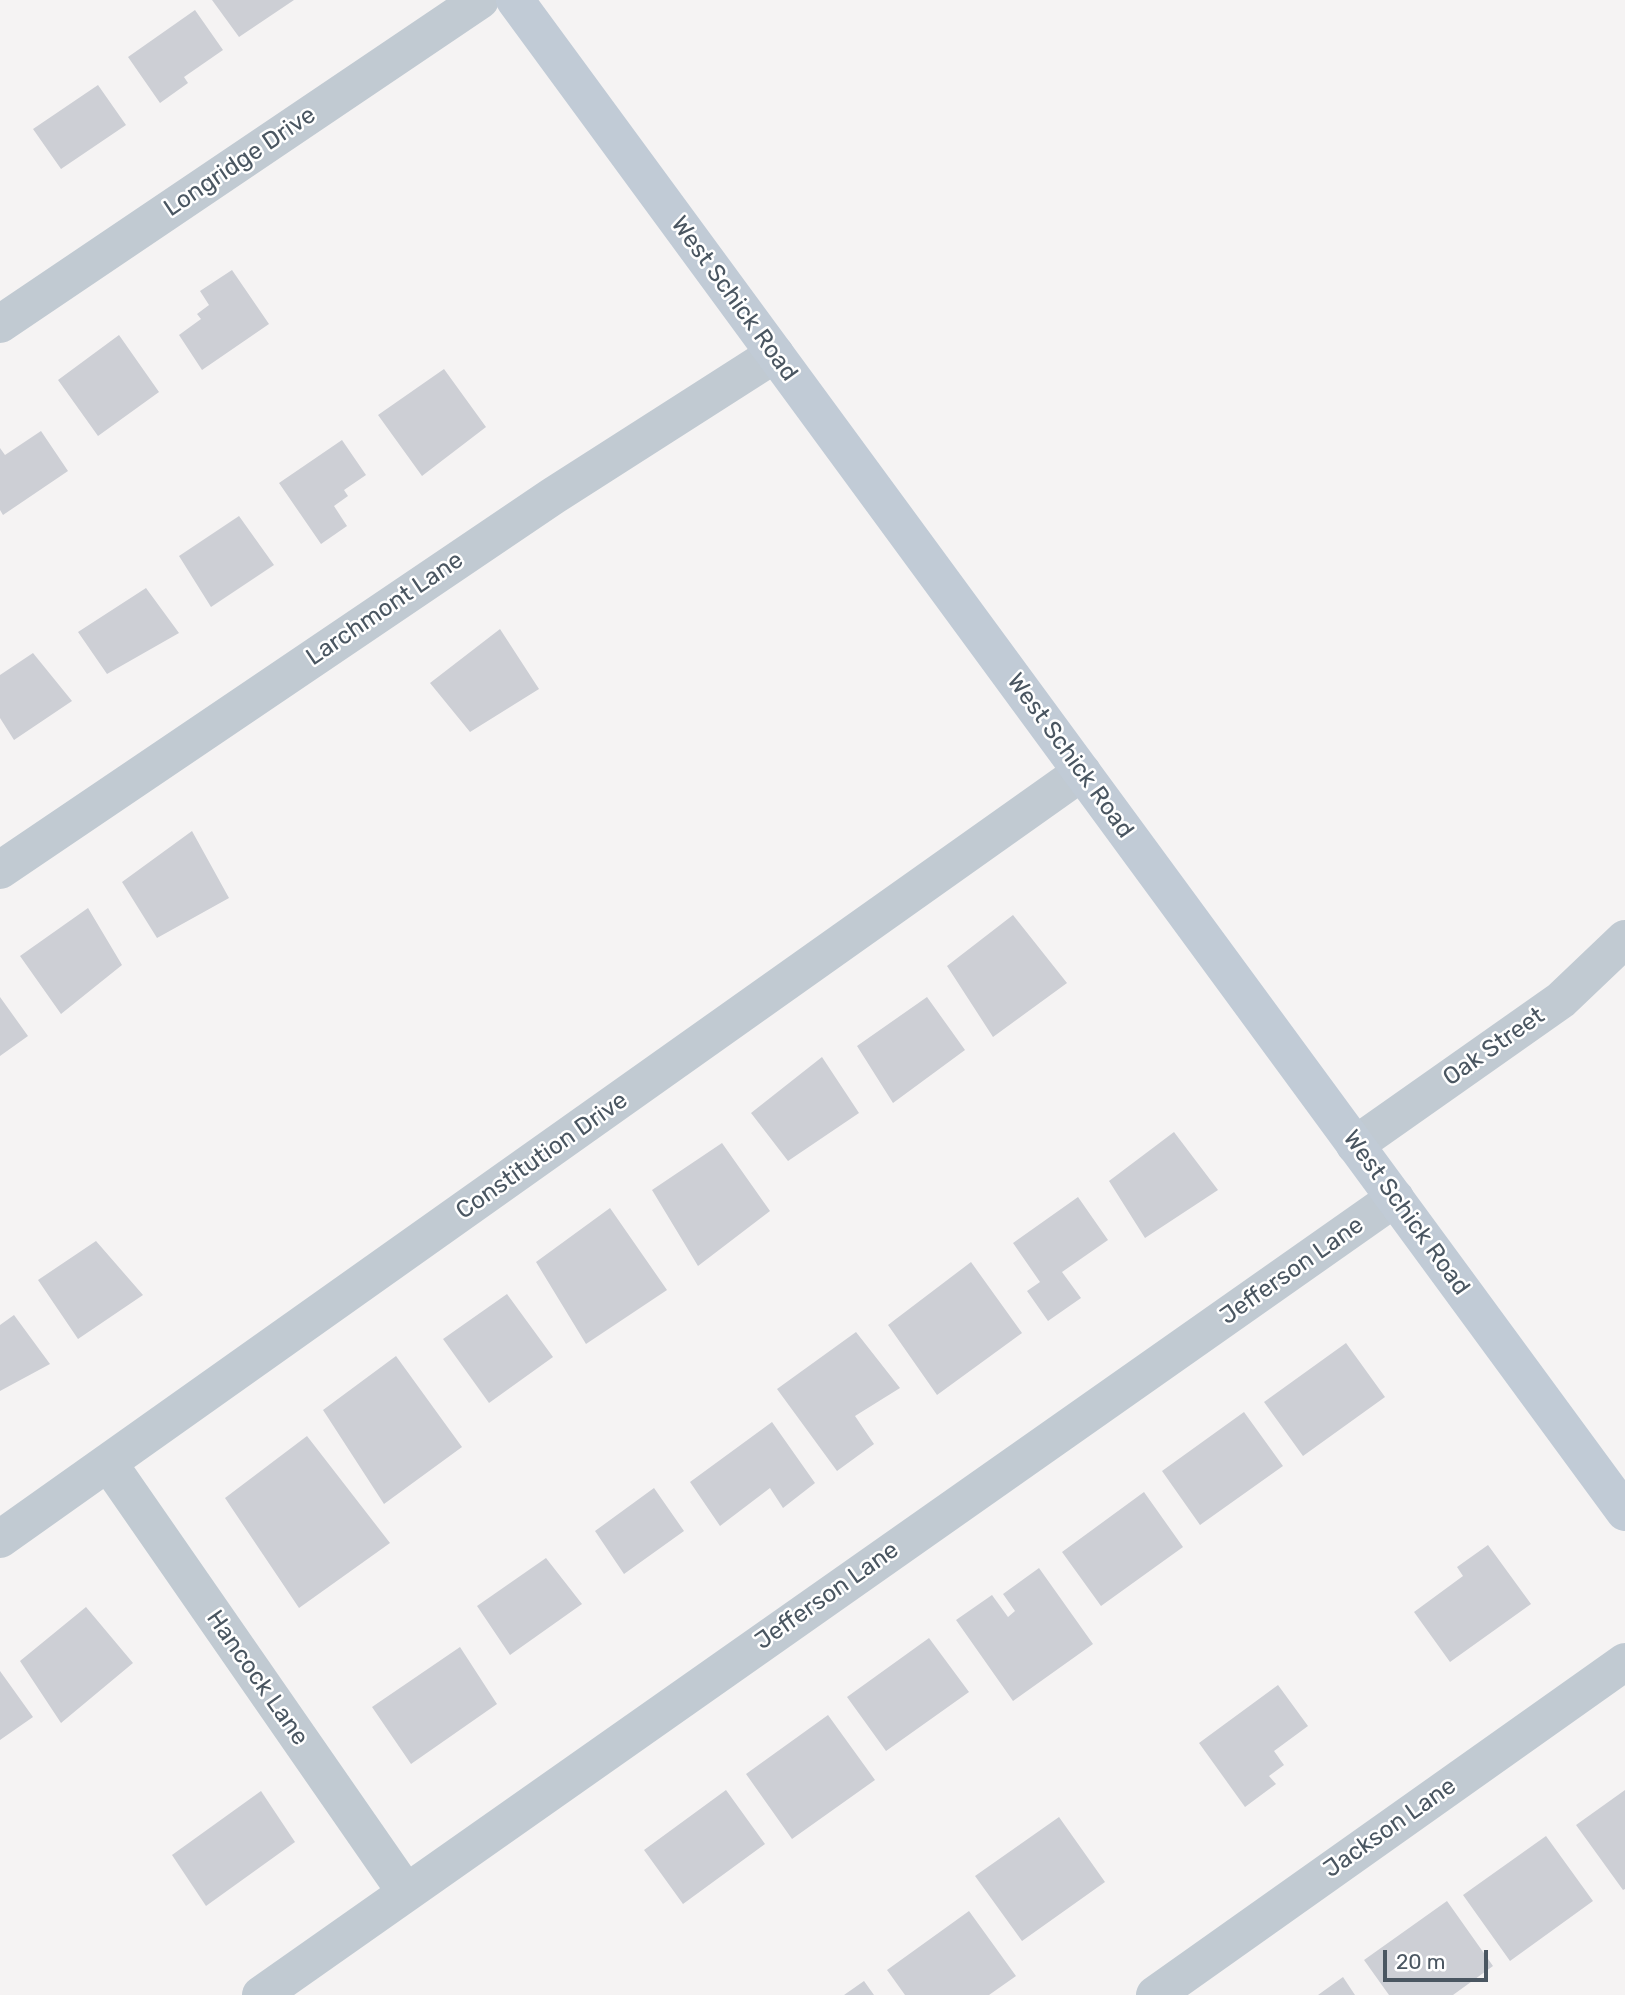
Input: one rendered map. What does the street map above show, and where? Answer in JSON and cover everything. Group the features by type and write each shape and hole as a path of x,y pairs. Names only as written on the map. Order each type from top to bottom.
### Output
{"street":[{"name":"Longridge Drive","path":"0,324 480,0"},
{"name":"West Schick Road","path":"515,0 1625,1512"},
{"name":"Larchmont Lane","path":"0,870 553,496 775,354"},
{"name":"Constitution Drive","path":"0,1539 1082,772"},
{"name":"Oak Street","path":"1355,1145 1561,1000 1625,939"},
{"name":"Jefferson Lane","path":"261,1995 405,1891 1395,1198"},
{"name":"Hancock Lane","path":"108,1464 405,1891"},
{"name":"Jackson Lane","path":"1155,1995 1625,1662"}],"building":[{"path":"212,0 294,0 239,37"},
{"path":"195,10 223,50 184,77 188,83 160,103 128,57"},
{"path":"98,85 126,125 61,169 33,129"},
{"path":"232,270 269,324 202,370 179,335 201,319 197,314 209,305 200,291"},
{"path":"119,335 159,392 98,436 58,380"},
{"path":"444,369 486,427 422,476 378,415"},
{"path":"41,431 68,471 3,515 0,510 0,448 5,455"},
{"path":"342,440 366,475 344,490 348,496 334,506 347,526 321,544 279,483"},
{"path":"239,516 274,565 211,607 179,556"},
{"path":"146,588 179,633 107,674 78,632"},
{"path":"500,629 539,689 470,732 430,683"},
{"path":"33,653 72,701 14,740 0,718 0,675"},
{"path":"192,831 229,898 157,938 122,882"},
{"path":"88,908 122,965 61,1014 20,956"},
{"path":"1013,915 1067,983 993,1037 947,966"},
{"path":"0,997 28,1036 0,1056"},
{"path":"927,997 965,1050 893,1103 857,1046"},
{"path":"822,1057 859,1113 788,1161 751,1113"},
{"path":"1174,1132 1218,1190 1145,1238 1109,1181"},
{"path":"722,1143 770,1211 698,1266 652,1190"},
{"path":"1078,1197 1108,1240 1062,1272 1081,1298 1048,1321 1027,1291 1040,1282 1013,1243"},
{"path":"610,1208 667,1290 586,1344 536,1262"},
{"path":"96,1241 143,1295 78,1339 38,1280"},
{"path":"971,1262 1022,1333 937,1395 888,1325"},
{"path":"507,1294 553,1357 489,1403 443,1339"},
{"path":"14,1315 50,1364 0,1391 0,1325"},
{"path":"856,1332 900,1388 855,1416 874,1444 837,1471 777,1389"},
{"path":"1346,1343 1385,1397 1303,1456 1264,1402"},
{"path":"396,1356 462,1447 384,1504 323,1410"},
{"path":"1244,1412 1283,1466 1200,1525 1162,1471"},
{"path":"772,1422 815,1483 783,1508 770,1488 720,1526 690,1482"},
{"path":"307,1436 390,1543 299,1608 225,1498"},
{"path":"654,1488 684,1531 624,1574 595,1531"},
{"path":"1144,1492 1183,1547 1101,1606 1062,1552"},
{"path":"1488,1545 1531,1604 1450,1662 1414,1612 1463,1576 1457,1567"},
{"path":"546,1558 582,1604 510,1655 477,1606"},
{"path":"1039,1568 1093,1644 1013,1701 956,1620 992,1595 1008,1617 1015,1611 1003,1594"},
{"path":"86,1607 133,1663 61,1723 20,1661"},
{"path":"929,1638 969,1692 886,1751 847,1697"},
{"path":"460,1647 497,1704 411,1764 372,1707"},
{"path":"0,1671 33,1717 0,1740"},
{"path":"1278,1685 1308,1726 1274,1751 1284,1765 1269,1776 1276,1784 1245,1807 1199,1743"},
{"path":"828,1715 875,1780 792,1839 746,1774"},
{"path":"726,1790 765,1844 683,1904 644,1850"},
{"path":"1625,1790 1625,1889 1623,1890 1576,1825"},
{"path":"261,1791 295,1842 206,1906 172,1855"},
{"path":"1059,1817 1105,1882 1022,1941 975,1876"},
{"path":"1546,1836 1593,1901 1510,1961 1463,1895"},
{"path":"1447,1901 1493,1966 1453,1995 1389,1995 1364,1960"},
{"path":"969,1911 1016,1976 989,1995 905,1995 887,1970"},
{"path":"1343,1977 1355,1995 1318,1995"},
{"path":"864,1981 874,1995 844,1995"}]}
